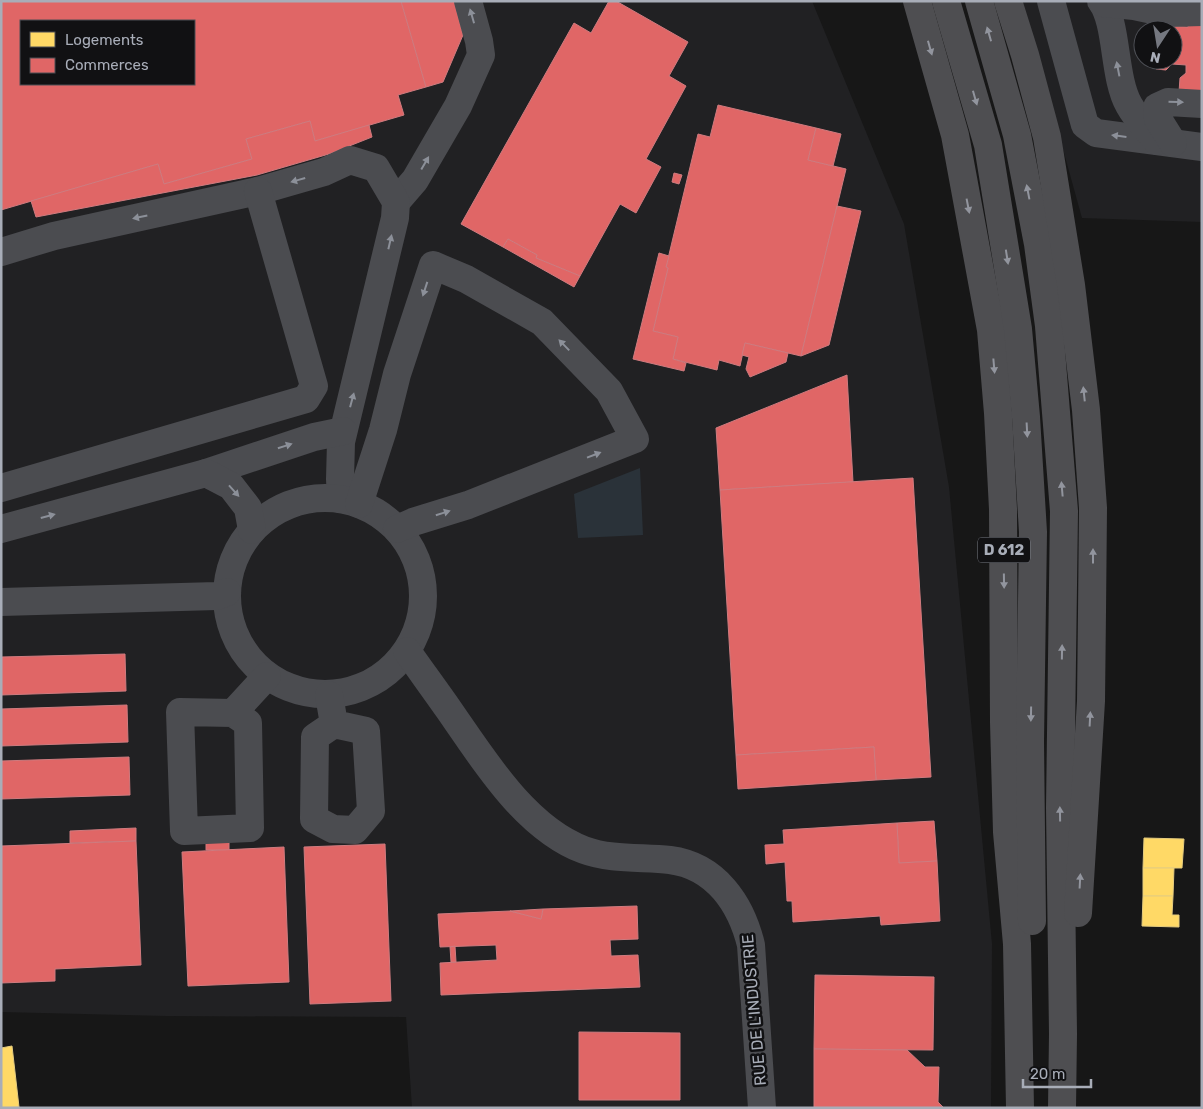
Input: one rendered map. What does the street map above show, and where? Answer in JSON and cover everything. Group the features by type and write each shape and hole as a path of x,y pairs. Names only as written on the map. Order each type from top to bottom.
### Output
{"highway":[{"name":"D 612","path":"916,1 955,135 990,330 998,413 1003,508 1004,731 1007,832 1017,944 1020,1108"},
{"name":"D 612","path":"946,1 988,145 1018,329 1026,416 1033,532 1030,742 1032,1108"},
{"path":"979,1 1018,134 1038,244 1048,326 1063,501 1060,808 1062,1108"},
{"path":"1008,1 1047,137 1071,284 1086,410 1093,508 1091,701 1078,908 1063,1034"},
{"path":"1014,1108 1014,1063 1018,1005"}],"street":[{"path":"396,202 415,180 453,115 481,55 468,1"},
{"path":"1052,1 1085,125 1096,133 1202,148"},
{"path":"1165,142 1128,104 1119,75 1110,21 1102,2 1168,12 1202,12"},
{"path":"1165,142 1158,119 1157,107 1168,102 1202,104"},
{"path":"1,252 54,236 258,191 324,172 350,160 376,168 396,202 395,218 341,442 340,479 350,502"},
{"path":"1,488 306,399 314,386 258,191"},
{"path":"350,502 383,430 397,374 433,265 466,279 542,322 609,391 635,439 468,505 397,529"},
{"path":"1,529 206,473 314,437 343,431"},
{"path":"206,473 232,486 248,508 252,530"},
{"path":"308,499 350,502 379,514 397,529 412,550 421,574 423,600 419,626 407,651 386,674 359,688 329,695 307,693 286,687 267,676 249,659 236,639 228,616 226,592 234,558 252,530 278,510 308,499"},
{"path":"1,602 217,596 226,592"},
{"name":"RUE DE L'INDUSTRIE","path":"407,651 492,774 541,825 559,838 584,850 614,857 672,860 696,867 719,882 732,899 747,928 751,945 762,1108"},
{"path":"234,713 248,723 250,828 184,831 180,712 234,713 267,676"},
{"path":"329,695 334,724"}],"shaded area":[{"path":"1,1 812,1 904,224 949,487 992,944 991,1108 412,1108 406,1017 166,1016 1,1012"},
{"path":"1022,1 1202,1 1202,222 1082,218"},
{"path":"640,468 643,535 578,538 574,494"}],"building: Logements":[{"path":"1144,838 1184,839 1182,868 1143,868"},
{"path":"1143,868 1174,868 1173,896 1143,896"},
{"path":"1143,896 1173,896 1172,915 1179,915 1179,927 1142,926"},
{"path":"12,1046 19,1107 1,1108 1,1048"}],"building: Commerces":[{"path":"1,1 401,1 426,87 398,95 404,115 315,141 310,121 246,139 252,159 164,184 158,164 1,210"},
{"path":"401,1 454,1 463,35 443,82 426,87"},
{"path":"609,1 616,1 688,42 669,76 686,86 646,159 661,167 636,213 620,204 580,276 536,258 537,255 508,239 503,247 461,224 574,23 591,33"},
{"path":"1189,19 1202,19 1202,98 1179,92 1180,78 1186,73 1186,65 1183,65 1183,27 1188,27"},
{"path":"718,105 816,128 808,160 846,169 801,356 745,343 740,366 719,360 717,370 673,359 678,337 653,331 668,268 666,267 698,134 710,137"},
{"path":"310,121 315,141 369,125 372,137 329,154 257,175 36,217 31,201 158,164 164,184 252,159 246,139"},
{"path":"816,128 841,134 833,166 808,160"},
{"path":"674,173 682,175 679,184 672,182"},
{"path":"837,206 861,211 829,345 801,356"},
{"path":"508,239 537,255 536,258 580,276 574,287 503,247"},
{"path":"659,253 669,256 666,267 668,268 653,331 678,337 673,359 686,363 684,371 633,359"},
{"path":"745,343 788,353 786,362 750,377 746,369 749,357 742,355"},
{"path":"847,375 853,482 720,490 716,428"},
{"path":"913,478 931,777 876,780 874,747 736,755 720,490"},
{"path":"125,654 126,691 1,695 1,657"},
{"path":"127,705 128,742 1,746 1,709"},
{"path":"874,747 876,780 738,789 736,755"},
{"path":"129,757 130,795 1,799 1,761"},
{"path":"934,821 937,861 899,863 897,823"},
{"path":"897,823 899,863 937,861 940,921 881,925 880,916 793,922 792,901 787,901 785,862 766,864 765,845 784,844 783,830"},
{"path":"136,828 136,841 70,843 70,831"},
{"path":"136,841 141,965 55,969 55,981 1,983 1,846"},
{"path":"229,841 229,850 206,850 206,842"},
{"path":"385,844 391,1001 310,1004 304,847"},
{"path":"284,847 289,982 188,986 182,852"},
{"path":"637,906 638,939 610,940 611,956 638,955 640,987 441,995 440,963 497,960 496,945 440,947 438,914 510,911 541,919 543,909"},
{"path":"543,909 541,919 510,911"},
{"path":"455,946 456,962 451,962 450,947"},
{"path":"815,975 934,977 933,1050 814,1049"},
{"path":"579,1032 680,1033 680,1100 579,1100"},
{"path":"814,1049 907,1050 925,1067 939,1067 938,1102 944,1108 814,1108"}]}
